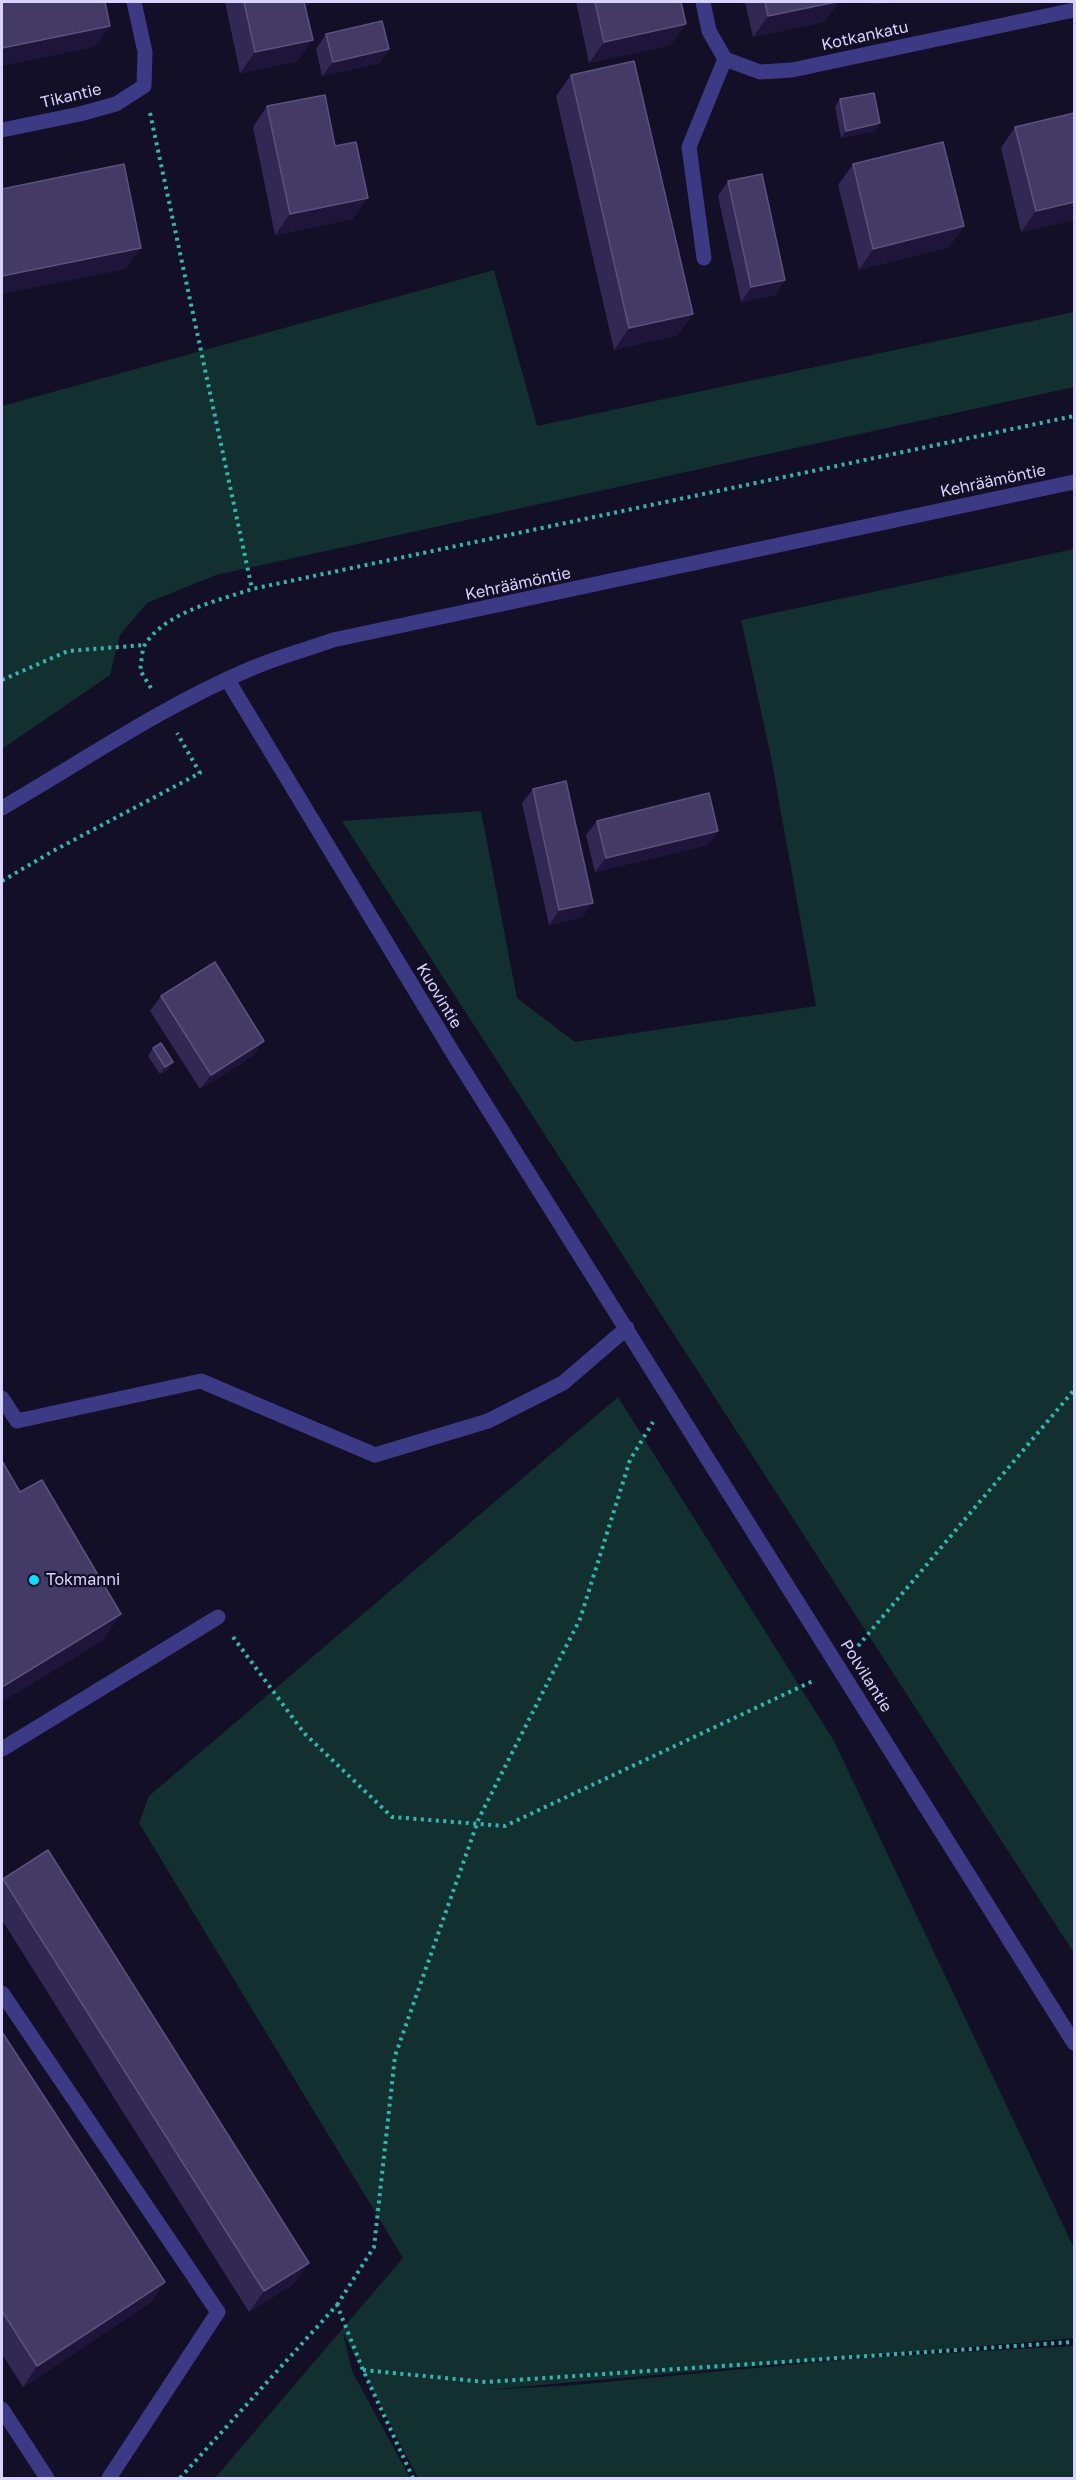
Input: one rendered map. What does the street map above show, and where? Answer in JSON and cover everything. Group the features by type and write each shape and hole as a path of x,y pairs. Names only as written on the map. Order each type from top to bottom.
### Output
{"street":[{"path":"134,2 145,52 144,86"},
{"path":"703,2 709,31 725,59 689,147 704,258"},
{"name":"Kotkankatu","path":"725,59 760,72 792,70 1074,10"},
{"name":"Tikantie","path":"2,130 116,104 144,86"},
{"name":"Kehräämöntie","path":"2,808 165,712 227,680 265,663 333,640 446,618 1074,482"},
{"name":"Kuovintie","path":"227,680 447,1044 627,1328"},
{"path":"2,1398 17,1421 201,1381 375,1455 488,1421 554,1388 563,1383 627,1328"},
{"name":"Polvilantie","path":"627,1328 1074,2043"},
{"path":"2,1749 218,1617"},
{"path":"2,1993 218,2312 109,2478"},
{"path":"2,2409 47,2478"}],"path":[{"path":"144,86 252,589"},
{"path":"2,881 53,851 200,773 140,670 144,645 160,628 185,613 252,589 1074,416"},
{"path":"2,680 68,651 144,645"},
{"path":"218,1617 304,1733 392,1817 505,1826 840,1668 1074,1390"},
{"path":"180,2478 337,2305 374,2247 395,2056 478,1824 580,1619 630,1460 670,1396"},
{"path":"337,2305 363,2370 413,2478"},
{"path":"363,2370 486,2382 1074,2342"}],"green space":[{"path":"494,270 537,426 1074,312 1074,387 216,575 147,603 120,635 110,675 2,749 2,406"},
{"path":"1074,549 1074,1953 342,821 481,811 517,998 575,1042 816,1006 770,752 741,620"},
{"path":"618,1397 834,1741 1074,2248 1074,2338 484,2390 563,2386 873,2357 1074,2346 1074,2478 418,2478 343,2333 352,2371 410,2478 215,2478 403,2258 139,1823 149,1796"}],"building":[{"path":"2,2 105,2 110,26 2,48"},
{"path":"244,2 304,2 313,40 255,52"},
{"path":"595,2 681,2 686,24 604,42"},
{"path":"765,2 836,2 768,16"},
{"path":"382,21 389,49 333,62 326,34"},
{"path":"634,61 693,314 629,328 571,75"},
{"path":"874,93 880,123 846,131 840,99"},
{"path":"325,95 335,146 356,142 368,198 290,214 267,106"},
{"path":"1074,113 1074,202 1036,211 1015,127"},
{"path":"943,142 964,226 873,249 853,164"},
{"path":"124,164 141,248 2,276 2,189"},
{"path":"762,174 785,280 751,287 728,181"},
{"path":"566,781 593,903 559,910 533,789"},
{"path":"709,793 718,831 606,858 597,821"},
{"path":"215,962 264,1041 211,1075 161,996"},
{"path":"161,1043 173,1062 165,1067 153,1048"},
{"name":"Tokmanni","path":"2,1461 20,1492 42,1480 121,1614 2,1687"},
{"path":"48,1850 309,2263 264,2291 3,1879"},
{"path":"2,2032 165,2282 37,2366 2,2311"}],"place":[{"name":"Tokmanni","path":"34,1580"}]}
